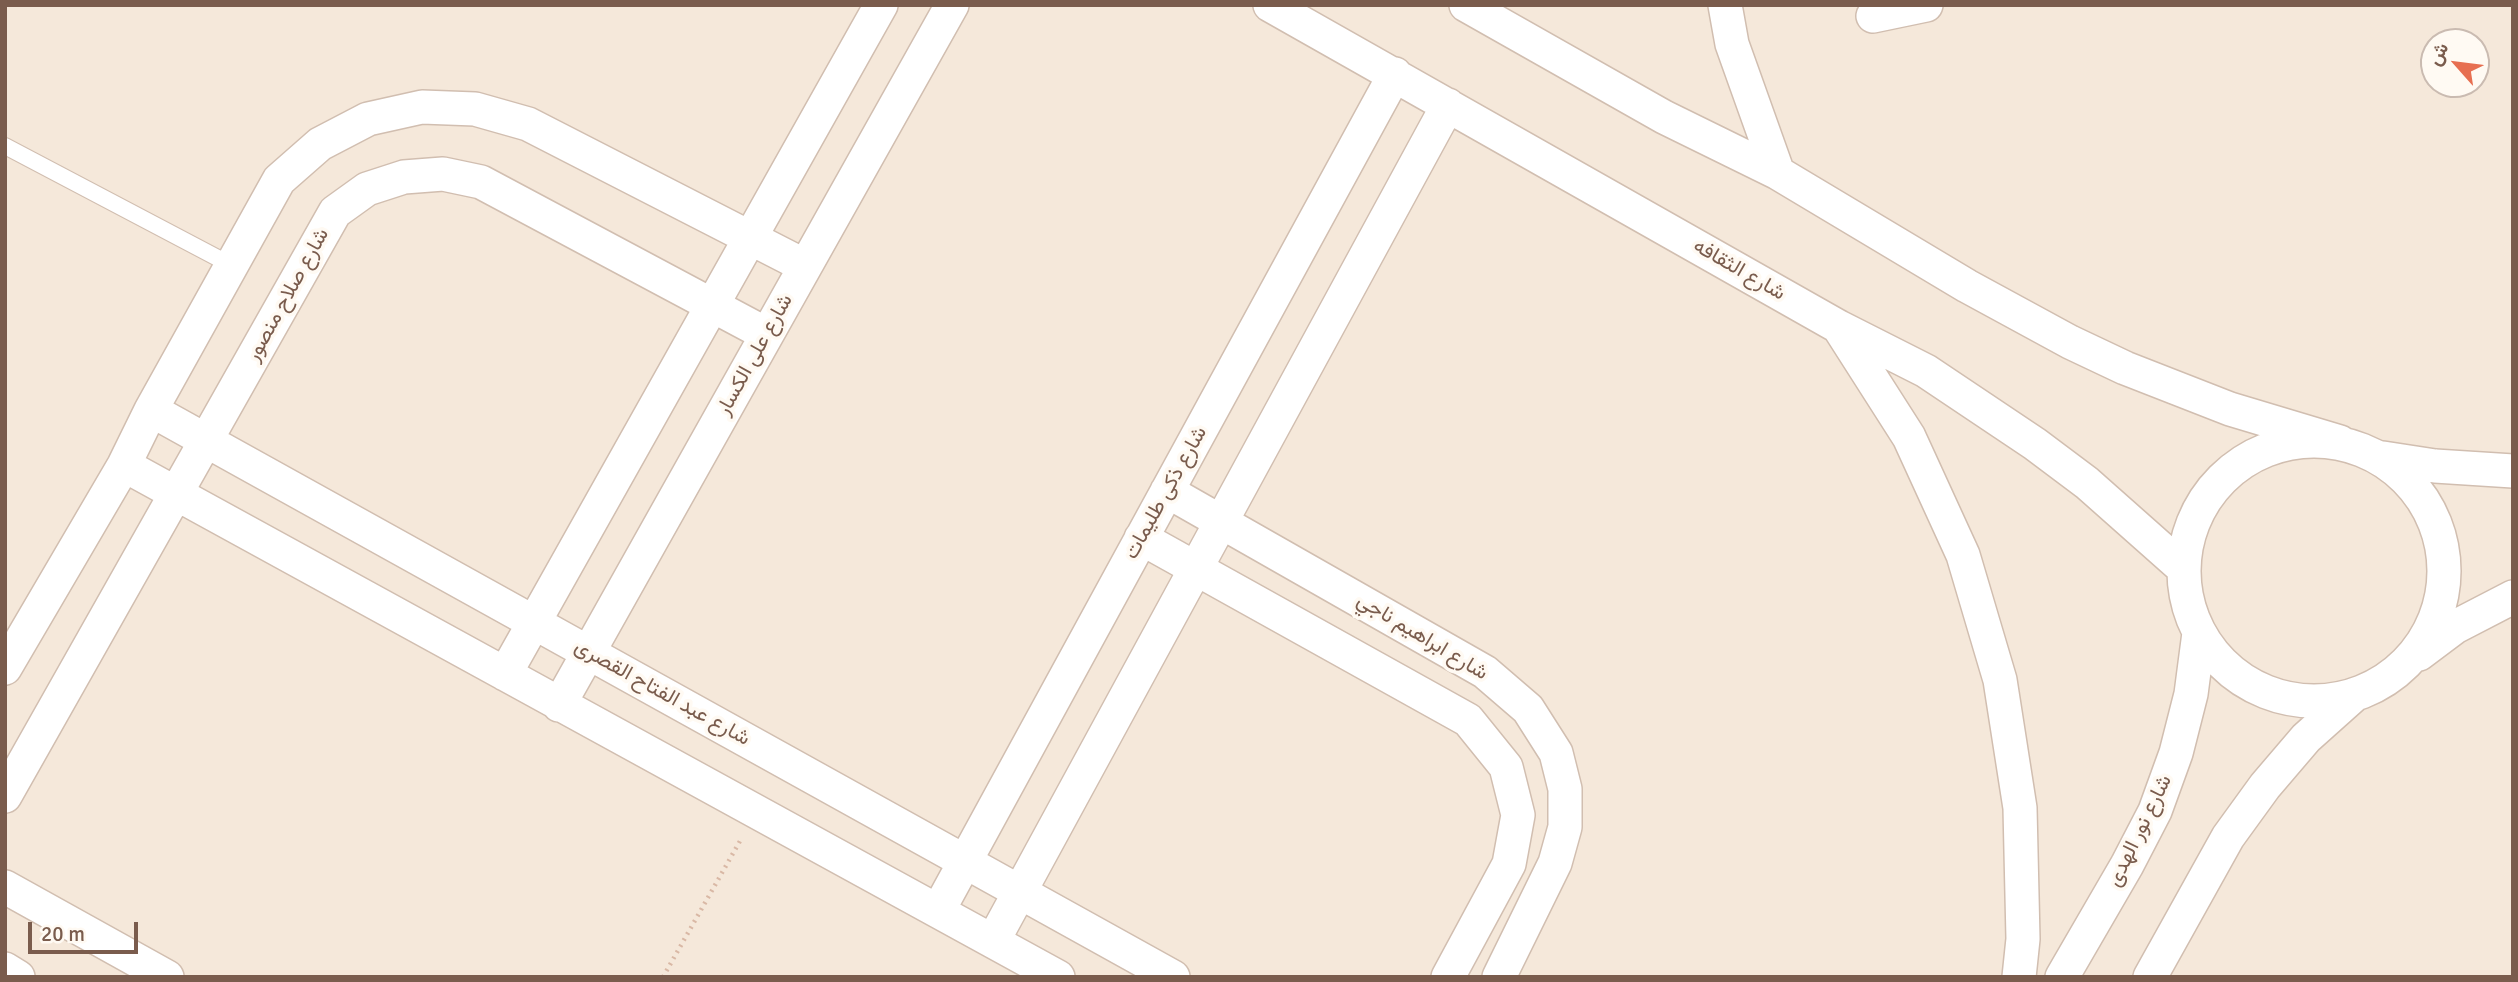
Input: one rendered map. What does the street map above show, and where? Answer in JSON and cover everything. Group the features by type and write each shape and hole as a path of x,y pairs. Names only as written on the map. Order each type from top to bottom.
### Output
{"street":[{"path":"505,674 881,5"},
{"name":"شارع على الكسار","path":"559,705 951,5"},
{"name":"شارع الثقافه","path":"1270,5 1839,327 1926,371 2035,444 2097,491 2184,569"},
{"path":"1466,5 1664,117 1778,173 1967,286 2070,342 2125,368 2209,401 2382,458 2435,466 2513,471"},
{"path":"1725,5 1732,44 1778,173"},
{"path":"1873,16 1926,5"},
{"name":"شارع ذكى طليمات","path":"937,911 1395,74"},
{"path":"993,941 1448,104"},
{"path":"5,668 124,465 151,410 279,180 320,144 368,119 422,107 475,109 528,124 805,266"},
{"name":"شارع صلاح منصور","path":"5,796 335,212 367,190 404,177 443,174 481,182 766,334"},
{"path":"1839,327 1909,437 1963,555 2000,680 2020,808 2023,939 2019,977"},
{"name":"شارع عبد الفتاح القصرى","path":"151,410 1173,977"},
{"path":"2340,442 2302,439 2265,449 2232,469 2206,497 2189,531 2184,569 2188,602 2199,633 2219,661 2247,683 2281,697 2317,701 2353,696"},
{"path":"2382,458 2413,484 2434,518 2445,558 2442,598 2428,635 2408,661"},
{"path":"124,465 1058,977"},
{"name":"شارع ابراهيم ناجي","path":"1167,491 1485,672 1528,709 1556,753 1565,789 1565,827 1555,863 1499,977"},
{"path":"1141,538 1468,720 1506,767 1517,815 1509,864 1448,977"},
{"path":"2150,977 2228,837 2265,786 2306,738 2353,696 2383,682 2455,628 2513,597"},
{"name":"شارع نور الهدى","path":"2062,977 2155,811 2176,753 2188,706 2199,633"},
{"path":"1506,767 1556,753"},
{"path":"5,887 167,977"},
{"path":"5,969 18,977"}],"lane":[{"path":"5,146 231,265"}],"path":[{"path":"663,977 757,812"}],"shaded area":[{"path":"5,5 2513,5 2513,977 5,977"}]}
